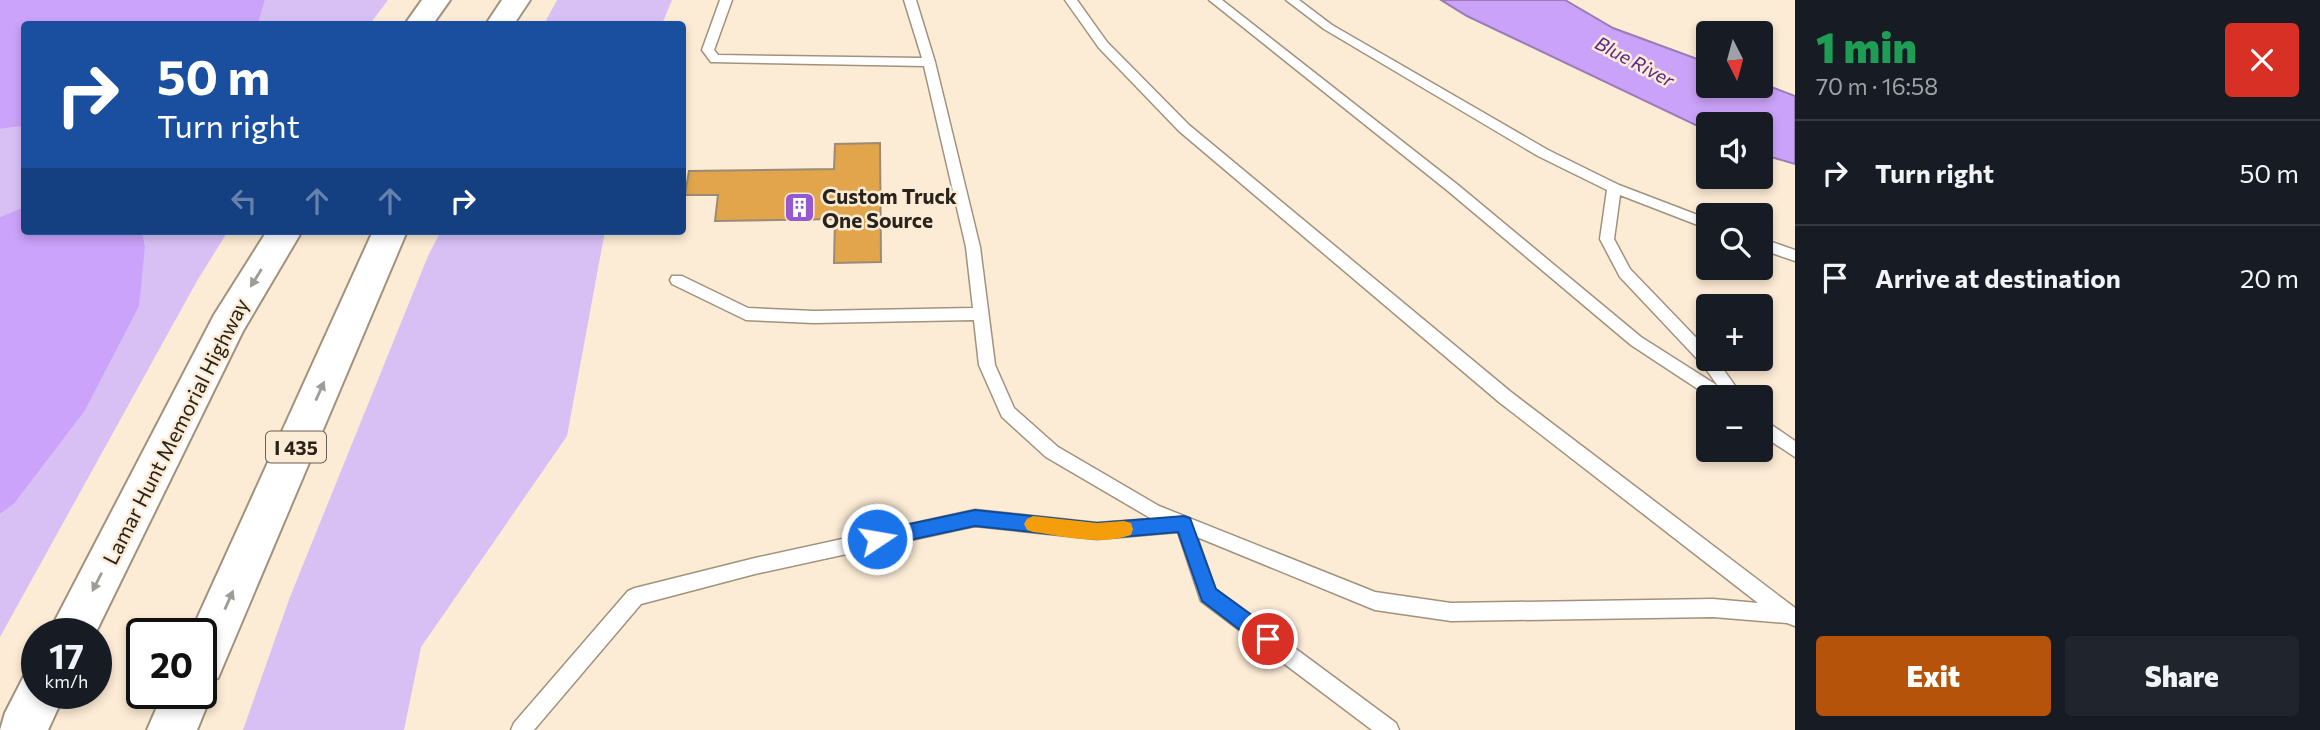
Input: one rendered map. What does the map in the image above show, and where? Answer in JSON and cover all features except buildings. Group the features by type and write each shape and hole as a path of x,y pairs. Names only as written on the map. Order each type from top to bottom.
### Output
{"highway":[{"path":"421,21 436,0"},
{"path":"502,21 516,0"},
{"name":"Lamar Hunt Memorial Highway","path":"79,618 227,324 283,235"},
{"name":"I 435","path":"217,626 388,235"},
{"path":"22,730 33,709"}],"lane":[{"path":"726,0 708,50 715,59 929,62"},
{"path":"911,0 929,62 974,247 987,365 1008,412 1052,453 1153,511 1375,601 1451,612 1713,608 1791,616"},
{"path":"1071,0 1103,45 1184,128 1505,397 1791,616"},
{"path":"1214,0 1452,188 1636,341 1704,385"},
{"path":"1292,0 1328,27 1532,146 1614,188 1696,219"},
{"path":"1614,188 1607,239 1625,274 1709,361 1726,385"},
{"path":"1773,248 1795,256"},
{"path":"677,280 746,314 814,317 981,314"},
{"path":"1773,434 1795,450"},
{"path":"521,730 635,597 755,566 975,518 1097,531 1184,524"},
{"path":"1184,524 1208,595 1389,730"}],"shaded area":[{"path":"0,0 265,0 259,21 21,21 21,126 0,129"},
{"path":"265,0 388,0 372,21 259,21"},
{"path":"557,0 672,0 663,21 546,21"},
{"path":"21,126 21,208 0,217 0,129"},
{"path":"21,208 21,235 143,235 145,246 139,306 84,412 14,504 0,514 0,217"},
{"path":"143,235 226,235 197,281 0,637 0,514 14,504 84,412 145,246"},
{"path":"439,235 604,235 567,436 421,647 404,730 243,730 290,597 428,256"}],"water":[{"name":"Blue River","path":"1441,0 1565,0 1613,28 1696,59 1696,98 1773,98 1773,88 1795,96 1795,164 1773,158 1773,112 1696,112 1696,125 1467,16"}],"slow traffic":[{"path":"1033,524 1097,531 1124,529"}],"place":[{"name":"Custom Truck One Source","path":"799,207"}],"route":[{"path":"877,539 975,518 1097,531 1184,524 1208,595 1268,639"}]}
